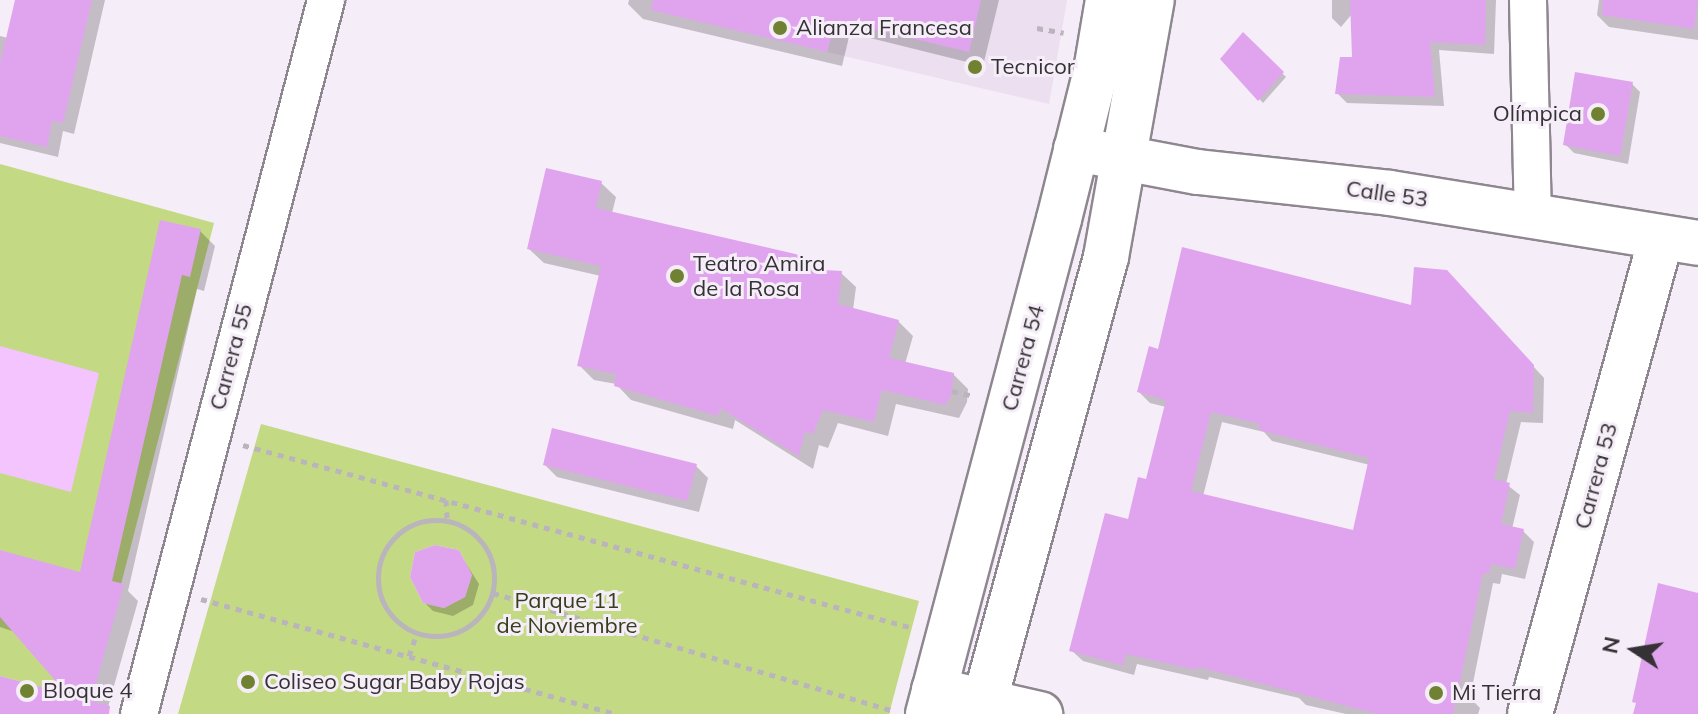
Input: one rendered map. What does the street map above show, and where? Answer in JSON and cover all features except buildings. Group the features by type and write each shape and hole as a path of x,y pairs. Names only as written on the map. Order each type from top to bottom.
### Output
{"main road":[{"name":"Carrera 54","path":"922,706 1076,149 1096,71 1108,0"},
{"path":"982,708 1106,257 1152,0"},
{"name":"Calle 53","path":"1076,149 1198,172 1390,193 1679,241"},
{"name":"Carrera 53","path":"1530,714 1679,241"},
{"path":"922,706 1040,714"}],"street":[{"name":"Carrera 55","path":"139,714 326,0"},
{"path":"1528,0 1533,216"}],"path":[{"path":"1037,28 1072,34"},
{"path":"210,436 914,629"},
{"path":"446,500 447,520"},
{"path":"427,520 447,520 465,526 480,538 491,555 495,574 493,593 478,618 455,634 436,637 417,633 400,624 387,610 379,582 383,553 394,537 409,525 427,520"},
{"path":"170,590 616,714"},
{"path":"493,593 922,706"},
{"path":"409,656 417,633"}],"shaded area":[{"name":"Tecnicor","path":"840,0 1067,0 1049,104 827,52"},
{"path":"0,346 99,373 71,492 0,473"}],"green space":[{"path":"0,164 214,223 91,701 0,676"},
{"name":"Parque 11 de Noviembre","path":"261,424 919,601 889,714 178,714","holes":["435,545 459,550 472,575 465,597 444,608 423,603 410,577 415,552"]}],"place":[{"name":"Alianza Francesa","path":"780,28"},
{"name":"Tecnicor","path":"975,67"},
{"name":"Olímpica","path":"1598,114"},
{"name":"Teatro Amira de la Rosa","path":"677,276"},
{"name":"Coliseo Sugar Baby Rojas","path":"248,682"},
{"name":"Bloque 4","path":"27,691"},
{"name":"Mi Tierra","path":"1436,693"}]}
